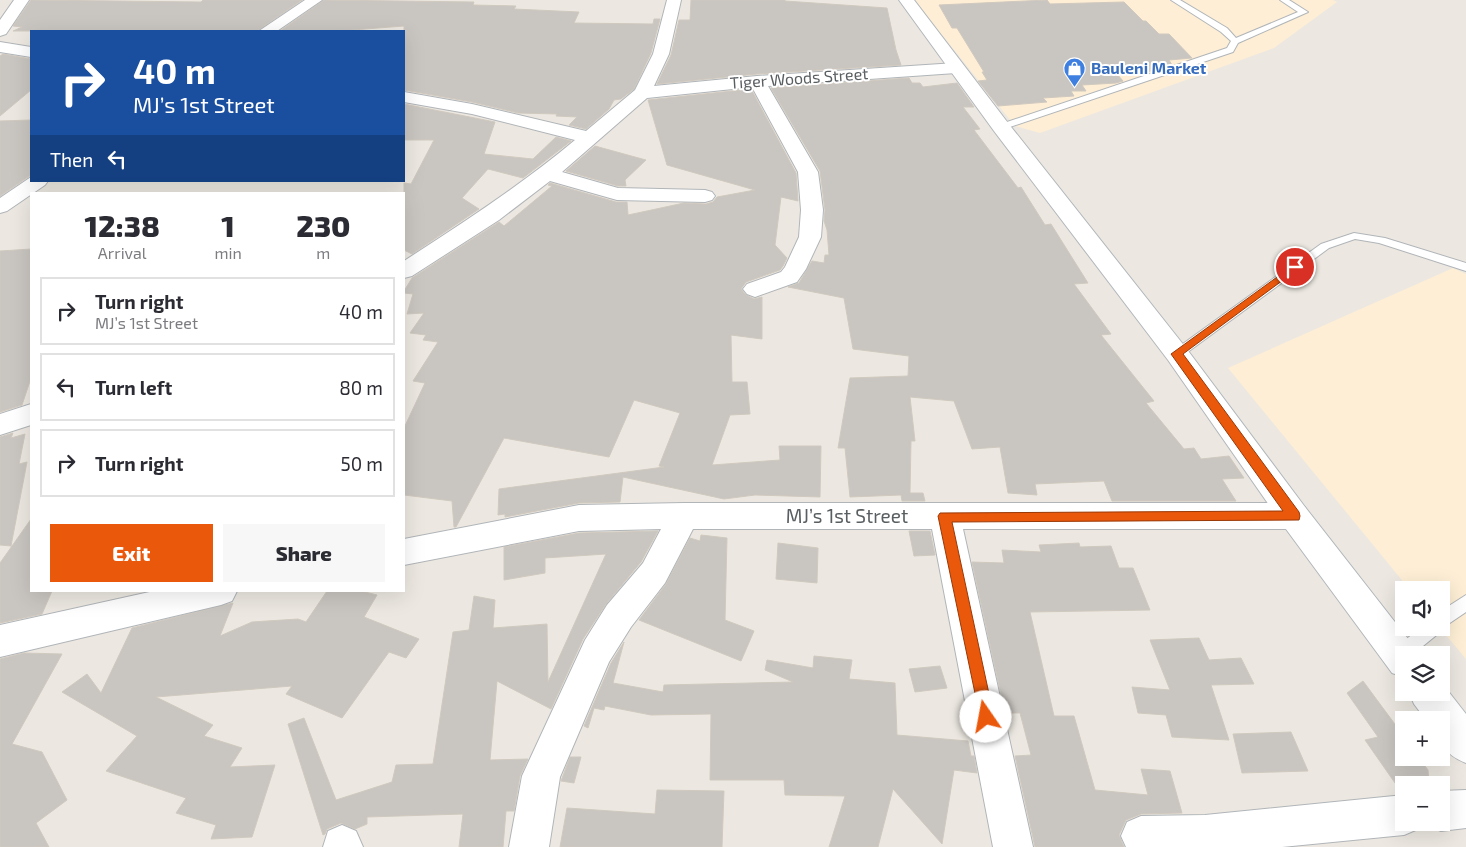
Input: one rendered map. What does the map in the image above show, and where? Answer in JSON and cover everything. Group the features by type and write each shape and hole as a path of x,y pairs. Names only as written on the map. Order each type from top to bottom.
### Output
{"street":[{"path":"0,31 22,0"},
{"path":"269,30 316,0"},
{"path":"405,270 491,216 547,174 642,93 661,54 674,0"},
{"path":"906,0 1001,127 1177,354 1294,516 1395,650"},
{"path":"0,47 30,52"},
{"name":"Tiger Woods Street","path":"642,93 757,81 956,68"},
{"path":"755,290 789,277 795,269 810,237 812,210 808,172 757,81"},
{"path":"405,97 472,109 590,138"},
{"path":"547,174 617,194 705,196"},
{"path":"0,207 37,182"},
{"path":"0,425 30,414"},
{"path":"529,847 541,776 597,651 619,616 654,572 684,516"},
{"name":"MJ’s 1st Street","path":"405,552 579,518 684,516 1294,516"},
{"path":"945,516 1013,847"},
{"path":"0,642 217,592"},
{"path":"1434,701 1466,744"},
{"path":"1450,810 1466,809"},
{"path":"1141,836 1205,834 1395,816"}],"lane":[{"path":"1175,0 1224,30 1235,41"},
{"path":"1001,127 1230,50 1235,41 1304,12 1284,0"},
{"path":"1177,354 1325,246 1354,236 1382,240 1466,267"},
{"path":"1450,614 1466,602"},
{"path":"1414,646 1424,636"}],"shaded area":[{"name":"Bauleni Market","path":"914,0 1333,0 1337,2 1274,48 1040,133 1015,126"},
{"path":"1453,268 1466,274 1466,659 1447,636 1450,636 1450,581 1403,581 1228,368"}],"building":[{"path":"31,0 201,2 203,0 302,0 258,30 13,31 22,27 13,26"},
{"path":"324,0 474,2 473,5 516,6 514,9 579,12 574,23 653,24 654,19 660,19 651,53 634,89 621,99 614,100 609,109 586,129 569,125 577,117 556,116 557,114 518,113 472,102 405,90 404,26 352,30 281,30"},
{"path":"691,0 785,0 887,8 901,65 757,74 657,84 671,55 679,20 690,20"},
{"path":"1047,0 1050,4 1124,2 1159,34 1169,34 1192,58 1169,60 1172,65 1150,66 1154,70 1146,73 1117,74 1123,81 1116,83 1082,85 1086,91 1071,91 1074,96 1043,98 1047,102 998,106 978,81 987,80 982,72 984,72 957,28 952,28 939,5"},
{"path":"3,54 30,59 30,91 0,116 0,56"},
{"path":"909,78 912,83 920,83 923,87 957,83 974,107 963,107 980,129 974,130 1018,188 1021,187 1045,225 1051,224 1088,283 1074,284 1111,334 1101,335 1154,401 1146,403 1184,449 1194,448 1201,459 1229,456 1244,478 1222,479 1236,501 1112,501 1104,481 1035,484 1037,495 1008,493 1000,447 972,449 954,401 910,397 915,441 911,441 910,493 923,493 925,501 902,501 901,495 850,497 845,448 838,448 850,378 908,376 909,356 853,349 844,298 788,287 799,283 812,261 824,263 825,255 829,255 827,230 824,221 825,210 820,171 771,88"},
{"path":"751,89 796,173 798,201 781,197 775,245 787,258 780,270 746,282 741,289 746,295 754,299 762,297 762,339 731,335 732,382 747,382 750,414 730,415 712,465 780,460 779,446 821,446 820,497 755,495 724,499 623,477 620,502 579,503 505,517 505,514 498,515 499,489 664,467 659,466 680,413 634,400 609,457 504,438 456,527 454,527 452,501 405,495 405,426 425,383 413,381 438,342 423,340 426,335 410,333 424,313 407,314 413,294 405,293 405,289 412,278 499,222 504,226 552,186 548,185 550,183 616,202 627,202 628,215 684,203 706,204 713,202 717,197 755,190 667,165 648,100"},
{"path":"405,104 495,122 484,154 533,159 556,137 571,141 523,178 488,169 462,198 479,209 412,254 405,250 404,183 411,184 434,140 405,140"},
{"path":"30,120 30,176 0,196 0,121"},
{"path":"595,146 646,160 625,180 626,186 618,186 566,171"},
{"path":"30,249 30,381 22,405 0,412 0,251"},
{"path":"13,433 11,438 25,434 19,464 27,462 11,546 0,545 0,437"},
{"path":"30,520 30,592 52,592 42,614 0,623 0,563"},
{"path":"658,531 641,562 606,604 583,639 551,709 497,681 490,760 528,759 520,776 514,811 506,811 503,847 459,847 463,814 367,817 367,824 355,829 341,823 327,829 323,835 288,724 304,718 336,800 392,782 396,765 433,764 453,632 469,630 474,596 495,600 493,628 547,624 548,682 606,554 545,558 545,573 504,580 504,547 579,533"},
{"path":"909,531 930,531 935,555 914,556"},
{"path":"701,535 727,538 725,620 754,631 741,661 639,620 666,584 690,538 700,541"},
{"path":"778,543 818,548 817,583 776,579"},
{"path":"1079,543 1080,547 1111,546 1119,568 1133,568 1150,610 1030,612 1054,716 1074,716 1095,790 1148,795 1141,769 1170,771 1182,813 1141,814 1126,820 1119,835 1124,847 1035,847 1015,756 1031,755 1020,713 1005,713 972,562 1004,563 1002,550 1041,552 1039,545"},
{"path":"326,592 365,592 377,595 364,617 419,639 406,658 389,652 342,718 286,694 292,686 156,697 213,725 204,736 242,748 230,767 275,765 252,837 211,839 216,825 176,813 186,798 106,771 137,736 62,692 87,674 101,693 132,628 233,603 220,636 252,622 298,619 306,622"},
{"path":"1199,638 1209,660 1241,658 1254,684 1211,685 1229,740 1172,737 1166,715 1138,713 1132,687 1170,690 1150,640"},
{"path":"624,642 613,683 663,692 664,685 793,682 765,670 767,660 813,668 814,656 852,660 849,679 895,683 897,735 968,741 971,756 974,756 977,773 954,770 942,844 893,789 878,847 829,847 845,796 785,795 784,780 710,780 711,714 651,715 605,706 604,710 594,708 588,728 584,726 611,663"},
{"path":"24,653 62,654 12,744 42,752 67,800 36,823 49,847 0,847 0,659"},
{"path":"940,666 947,688 915,692 909,669"},
{"path":"1363,681 1395,724 1395,766 1425,766 1428,770 1428,776 1395,776 1395,783 1365,740 1378,737 1347,693"},
{"path":"1291,732 1308,771 1242,773 1233,734"},
{"path":"570,757 581,757 574,783 561,781"},
{"path":"657,790 724,791 722,847 560,847 567,808 655,814"}],"place":[{"name":"Bauleni Market","path":"1075,87"}],"route":[{"path":"986,717 945,516 1294,516 1177,354 1295,267"}]}
